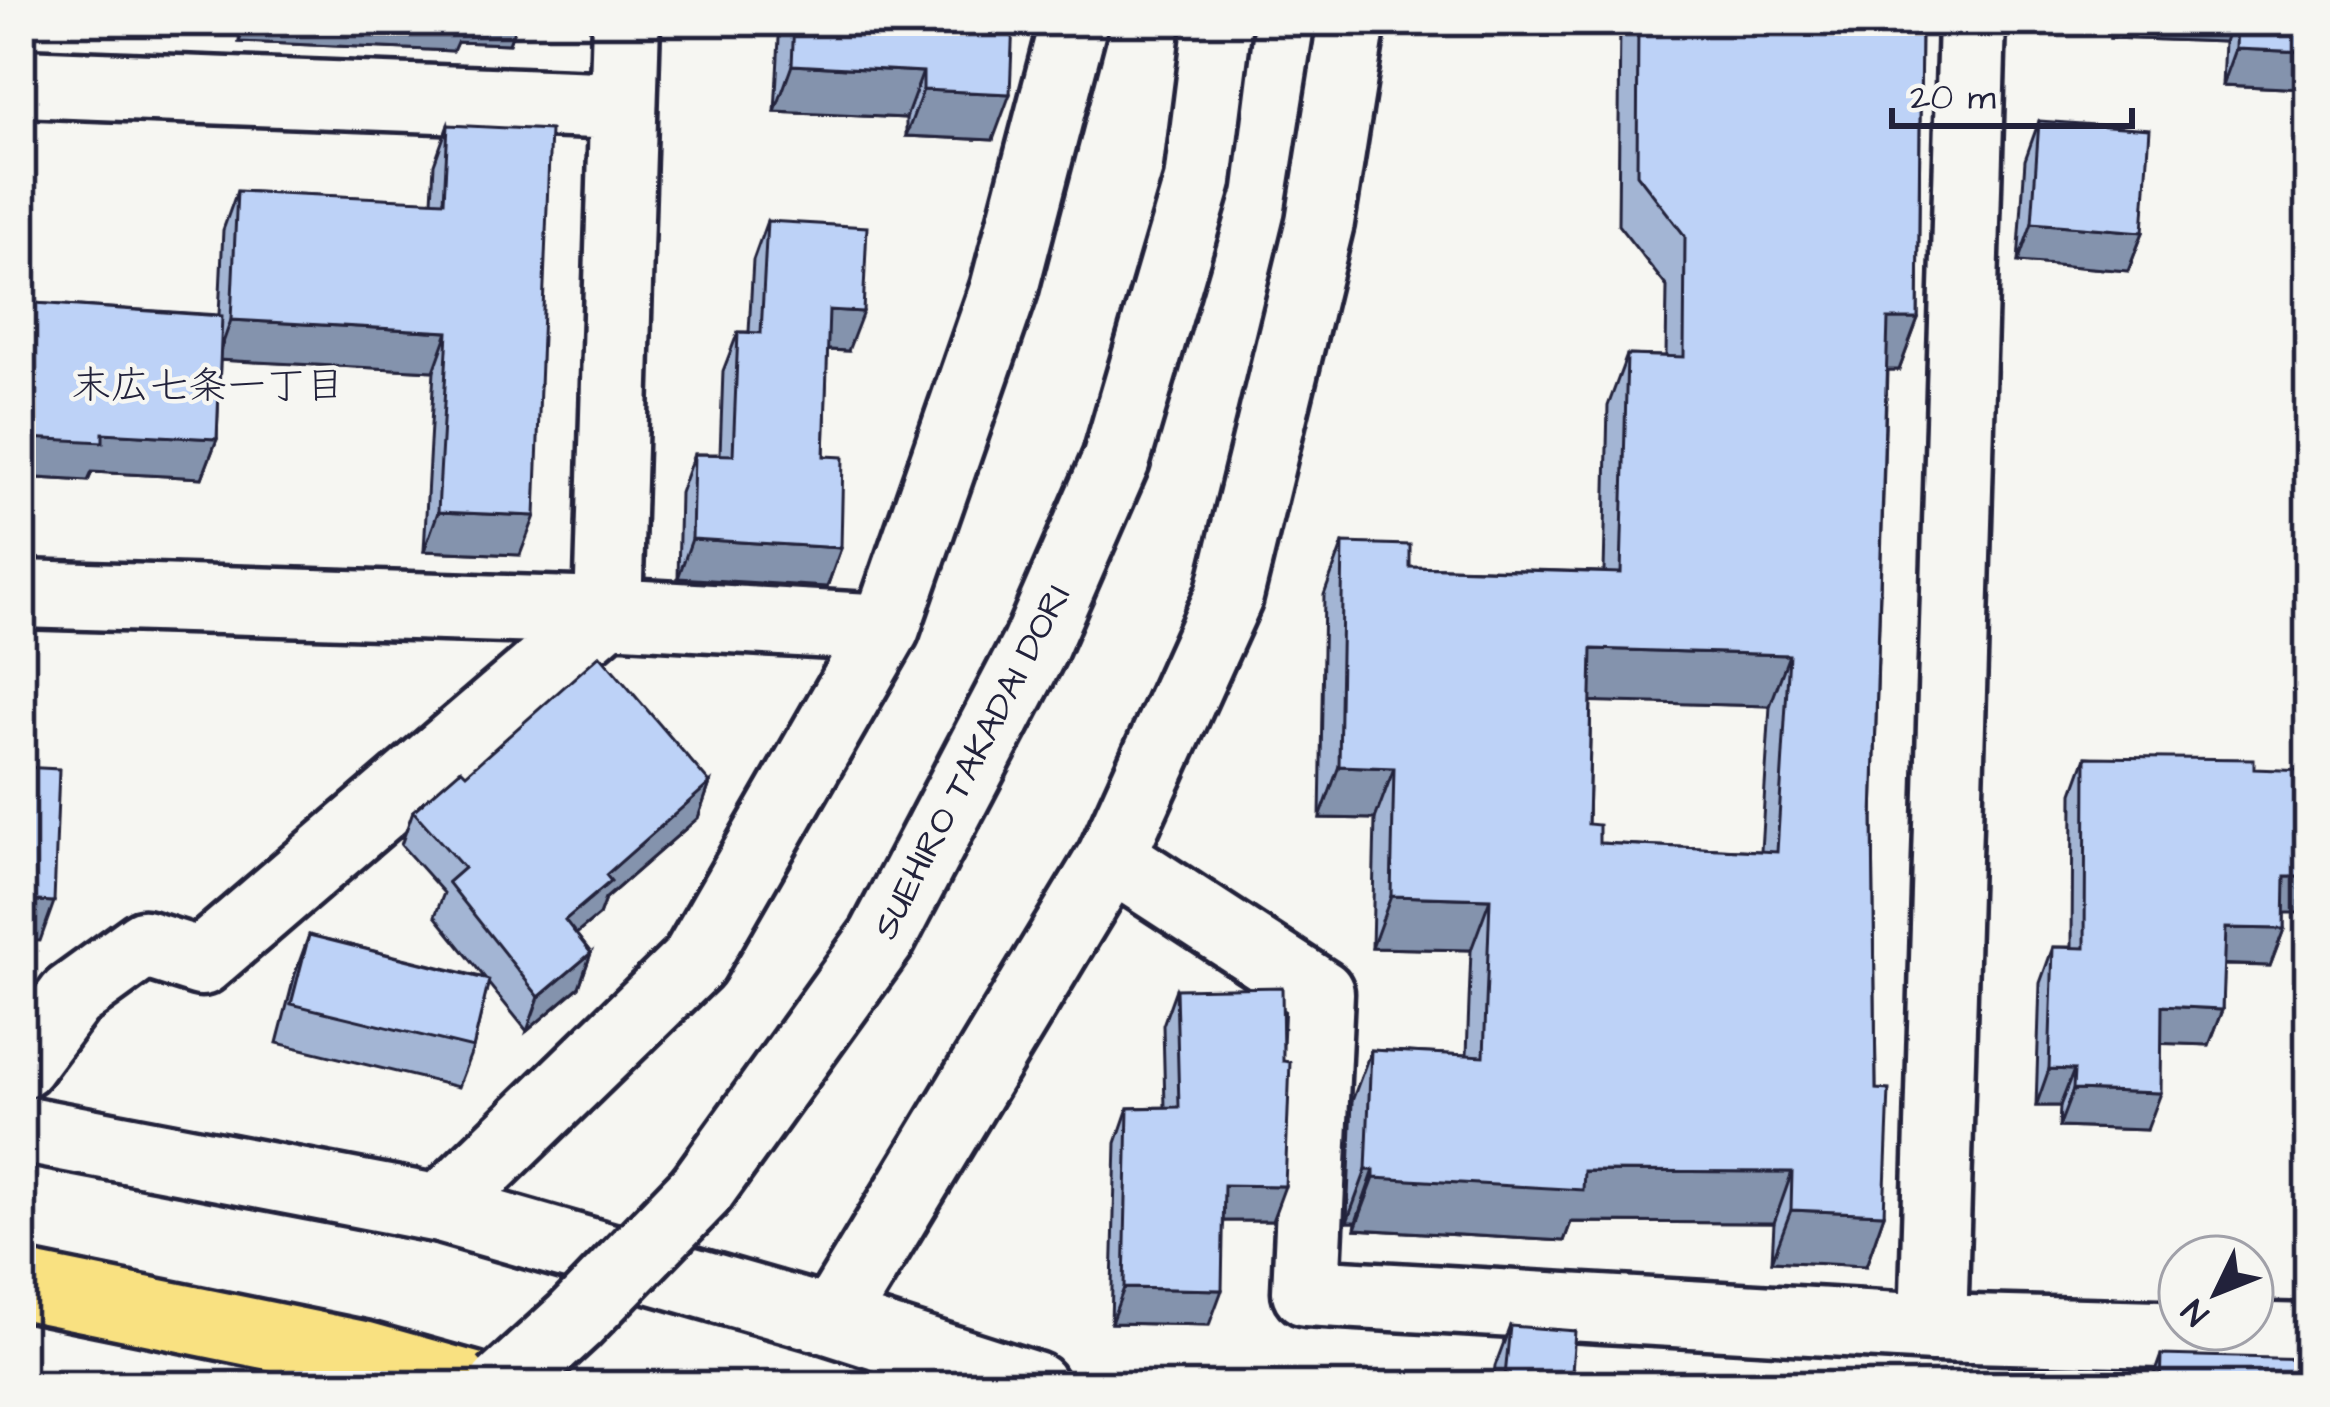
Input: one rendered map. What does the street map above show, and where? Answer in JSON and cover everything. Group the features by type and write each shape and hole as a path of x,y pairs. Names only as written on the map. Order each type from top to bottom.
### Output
{"highway":[{"path":"21,1285 363,1354 474,1386"}],"street":[{"path":"22,1068 71,997 144,944 201,962 608,612 626,21"},
{"path":"440,1209 694,962 886,628 1004,289 1074,21"},
{"name":"SUEHIRO TAKADAI DORI","path":"503,1386 574,1321 700,1190 882,938 1035,646 1116,460 1191,203 1218,21"},
{"path":"831,1321 1111,857 1229,596 1319,222 1352,21"},
{"path":"1933,1328 1972,21"},
{"path":"21,83 622,106"},
{"path":"21,594 608,612 886,628"},
{"path":"1111,857 1320,994 1306,1292 1933,1328 2309,1338"},
{"path":"21,1129 440,1209 831,1321 1034,1386"}],"building":[{"path":"794,21 1013,21 1010,94 923,90 923,72 792,65"},
{"path":"1638,21 1921,21 1918,319 1888,319 1873,818 1876,1089 1889,1090 1884,1214 1791,1210 1792,1172 1584,1171 1583,1190 1374,1178 1374,1170 1366,1170 1371,1050 1484,1056 1490,899 1391,896 1394,768 1339,766 1343,543 1410,545 1410,567 1621,573 1627,355 1684,357 1685,236 1637,174","holes":["1592,649 1789,655 1777,852 1599,843 1599,825 1588,824"]},
{"path":"2237,21 2309,21 2309,52 2236,49"},
{"path":"2039,121 2150,129 2143,232 2032,223"},
{"path":"448,125 550,130 535,516 438,512 448,332 231,320 237,191 444,201"},
{"path":"767,221 867,227 863,312 829,310 824,456 843,457 841,548 692,539 694,454 733,455 738,332 761,333"},
{"path":"34,303 222,316 217,439 103,433 103,442 28,438"},
{"path":"600,655 710,783 606,875 611,881 565,920 591,953 539,997 448,882 464,868 413,811 461,769 466,774"},
{"path":"2086,757 2254,759 2254,769 2309,771 2309,876 2285,876 2284,929 2226,928 2223,1009 2162,1006 2161,1093 2073,1090 2074,1070 2049,1069 2053,947 2085,948"},
{"path":"21,767 59,769 54,902 21,900"},
{"path":"309,935 489,980 473,1048 291,1004"},
{"path":"1282,987 1283,1061 1290,1062 1285,1186 1224,1185 1222,1290 1124,1288 1128,1108 1179,1107 1176,989"},
{"path":"1510,1326 1575,1331 1571,1386 1504,1386"},
{"path":"2161,1355 2309,1359 2309,1386 2160,1386"},
{"path":"1787,1370 1787,1386 1593,1386 1594,1371 1716,1375"}],"district":[{"name":"末広七条一丁目","path":"208,384"}]}
